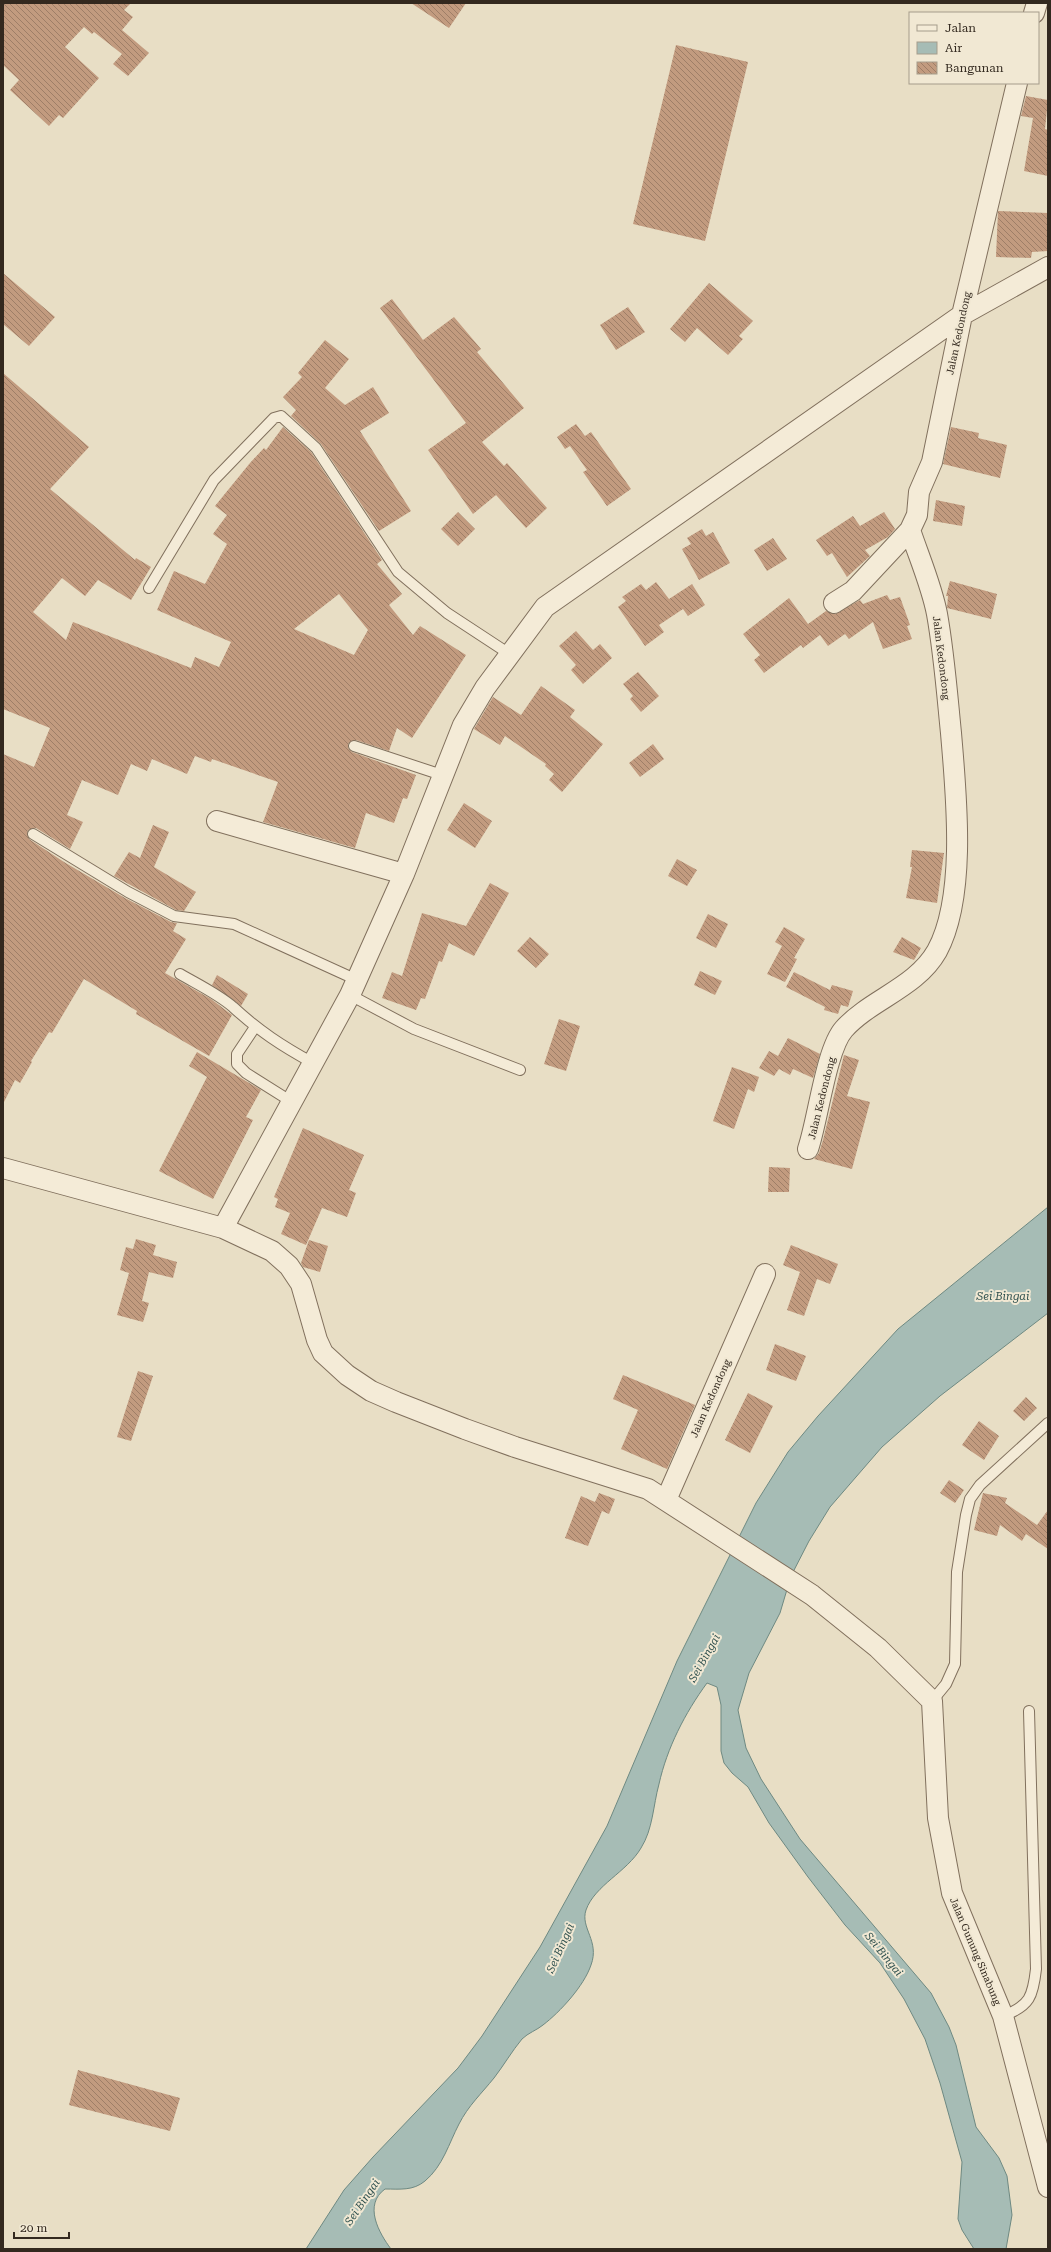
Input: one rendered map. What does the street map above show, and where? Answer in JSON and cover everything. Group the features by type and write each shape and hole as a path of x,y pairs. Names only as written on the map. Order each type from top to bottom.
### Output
{"street":[{"name":"Jalan Kedondong","path":"808,1149 831,1055 842,1031 863,1011 894,993 924,969 937,950 947,922 951,902 956,865 957,810 944,666 937,613 910,530 916,515 919,492 932,462 962,314 1017,84"},
{"path":"223,1228 353,988 404,874 463,725 485,688 511,655 545,607 962,314 1048,267"},
{"path":"834,603 853,591 910,530"},
{"path":"217,822 404,874"},
{"path":"3,1168 223,1228 272,1251 289,1266 301,1284 317,1340 323,1353 347,1375 371,1391 396,1402 515,1447 648,1489 812,1595 878,1648 932,1701"},
{"name":"Jalan Kedondong","path":"666,1500 765,1274"},
{"name":"Jalan Gunung Sinabung","path":"932,1701 938,1818 952,1893 1003,2016 1048,2187"}],"lane":[{"path":"149,588 214,480 274,418 281,416 316,448 398,572 447,613 511,655"},
{"path":"354,746 442,775"},
{"path":"33,834 128,892 174,916 234,924 353,988 414,1029 520,1070"},
{"path":"180,974 233,1007 255,1027 279,1044 313,1064"},
{"path":"255,1027 237,1054 237,1064 246,1073 292,1102"},
{"path":"932,1701 946,1684 955,1664 957,1572 962,1536 970,1499 980,1485 1048,1423"},
{"path":"1003,2016 1019,2010 1028,2000 1034,1988 1036,1969 1029,1711"}],"water":[{"name":"Sei Bingai","path":"1048,1207 1048,1313 940,1396 882,1447 830,1507 809,1541 791,1576 780,1613 749,1673 738,1710 746,1748 761,1779 800,1839 931,1993 949,2027 956,2045 976,2127 999,2158 1007,2176 1012,2215 1006,2249 974,2249 962,2230 958,2219 962,2162 940,2083 925,2039 904,1999 880,1963 845,1925 769,1823 748,1787 732,1773 724,1763 721,1751 721,1705 717,1687 707,1683 691,1706 672,1744 662,1771 645,1841 635,1857 596,1893 586,1910 585,1917 592,1942 593,1956 588,1973 577,1990 550,2020 524,2037 518,2044 494,2078 467,2111 459,2124 445,2154 431,2175 425,2181 411,2188 385,2189 378,2196 375,2203 375,2219 382,2235 391,2249 306,2249 344,2190 373,2157 458,2068 482,2036 540,1947 607,1826 677,1661 756,1503 788,1452 818,1416 898,1329"}],"building":[{"path":"3,3 131,3 124,10 133,17 122,30 149,53 128,76 113,64 122,54 94,32 92,34 84,27 65,47 99,78 63,118 59,115 49,126 10,90 19,80 3,65"},
{"path":"411,3 466,3 449,28"},
{"path":"676,45 748,62 705,241 633,224"},
{"path":"1026,96 1048,100 1045,129 1048,130 1048,176 1024,171 1033,118 1021,116"},
{"path":"998,211 1048,213 1048,251 1032,252 1031,258 996,257"},
{"path":"3,273 55,317 29,346 3,324"},
{"path":"709,283 753,321 739,336 743,339 728,355 697,328 685,342 670,329"},
{"path":"392,299 423,340 454,317 481,349 477,352 524,408 482,442 504,466 507,463 547,508 526,528 496,495 473,514 428,450 466,423 380,308"},
{"path":"628,307 645,332 616,350 600,325"},
{"path":"325,340 349,359 325,388 345,405 373,387 389,413 360,431 411,511 379,531 321,444 291,416 296,410 283,397 302,377 298,373"},
{"path":"3,373 89,447 50,489 135,560 136,558 151,567 131,600 98,580 85,596 62,578 33,612 66,640 73,622 191,668 195,657 219,667 231,642 157,610 174,571 205,584 227,544 213,534 227,515 215,506 250,463 264,448 266,450 283,427 311,452 382,560 377,564 402,594 389,605 413,635 420,626 466,655 412,738 397,728 389,751 356,740 348,744 348,748 352,752 416,775 407,799 403,798 394,823 366,813 355,848 263,822 278,782 212,759 211,762 195,756 187,774 152,759 147,771 131,764 118,795 82,780 67,815 83,822 70,849 36,828 28,830 27,834 29,839 64,862 125,898 171,922 177,923 173,931 186,939 165,973 211,999 232,1015 209,1056 136,1014 137,1011 84,979 52,1033 49,1032 31,1061 32,1062 20,1083 15,1080 3,1104 3,754 34,767 50,728 3,709","holes":["339,594 368,630 354,655 294,629"]},
{"path":"576,424 585,436 591,432 631,489 607,506 583,472 587,470 570,446 565,449 557,437"},
{"path":"951,427 979,433 978,438 1007,445 1000,478 943,464"},
{"path":"936,500 965,506 962,526 933,521"},
{"path":"458,512 475,529 458,546 441,529"},
{"path":"884,512 895,529 888,537 865,550 870,556 847,577 832,553 827,556 816,540 853,516 860,526"},
{"path":"702,529 706,536 713,532 730,563 699,580 682,549 691,544 687,538"},
{"path":"773,538 787,559 767,571 754,550"},
{"path":"950,581 997,594 991,619 947,608 948,596 946,596"},
{"path":"656,582 669,599 692,584 705,605 688,616 683,609 659,625 664,632 645,646 618,607 626,601 622,597 641,584 646,590"},
{"path":"887,595 890,600 900,597 910,625 907,626 912,639 883,649 873,622 849,639 845,634 828,646 820,635 803,648 801,645 764,673 754,660 760,655 743,634 789,598 808,624 826,611 835,614 860,600 863,604"},
{"path":"576,631 593,650 600,644 612,658 583,684 571,670 576,665 559,646"},
{"path":"638,672 659,696 641,712 630,699 633,696 623,684"},
{"path":"541,686 575,710 570,717 603,744 562,792 549,780 554,774 545,766 546,764 505,736 500,745 474,729 493,697 521,715"},
{"path":"653,744 664,759 640,777 629,763"},
{"path":"464,803 492,821 475,848 447,830"},
{"path":"153,825 169,832 154,867 196,892 184,911 176,910 114,876 129,852 140,858"},
{"path":"912,850 944,853 937,903 906,898 912,867 910,867"},
{"path":"677,859 697,870 687,886 668,876"},
{"path":"490,883 509,893 474,956 449,943 442,962 439,961 425,999 421,998 416,1010 382,998 392,972 402,976 422,913 466,926"},
{"path":"708,914 728,924 716,948 696,938"},
{"path":"784,927 805,939 794,958 797,959 785,982 767,974 782,946 775,942"},
{"path":"530,937 549,954 536,968 517,951"},
{"path":"902,937 921,948 914,960 893,952"},
{"path":"700,971 722,981 715,995 694,985"},
{"path":"794,972 830,990 832,985 853,991 848,1007 841,1005 838,1014 824,1010 825,1007 786,987"},
{"path":"217,975 248,994 241,1006 212,985"},
{"path":"559,1019 580,1026 566,1071 544,1064"},
{"path":"788,1038 820,1054 813,1078 793,1069 790,1075 779,1069 774,1076 759,1068 769,1051 778,1056"},
{"path":"197,1052 261,1090 246,1117 253,1120 213,1199 159,1171 207,1077 189,1066"},
{"path":"844,1055 859,1060 847,1096 870,1102 852,1169 814,1159 819,1153 823,1140"},
{"path":"732,1067 759,1077 754,1092 748,1089 734,1129 713,1121"},
{"path":"303,1128 364,1155 349,1190 356,1193 347,1217 322,1208 306,1245 281,1234 290,1213 275,1207 278,1199 274,1197"},
{"path":"769,1167 790,1168 789,1192 768,1192"},
{"path":"136,1239 156,1245 153,1255 177,1262 173,1278 149,1272 142,1301 149,1303 143,1322 117,1315 129,1273 120,1270 126,1247 133,1249"},
{"path":"309,1240 328,1246 320,1272 303,1267 301,1263"},
{"path":"791,1245 838,1264 830,1284 817,1279 804,1316 787,1310 800,1272 783,1265"},
{"path":"775,1344 806,1356 796,1381 766,1370"},
{"path":"138,1371 153,1376 131,1441 117,1437"},
{"path":"623,1375 695,1405 667,1469 621,1449 638,1410 613,1399"},
{"path":"748,1393 773,1406 750,1453 725,1440"},
{"path":"1026,1397 1037,1408 1024,1421 1013,1411"},
{"path":"979,1421 999,1436 984,1460 962,1445"},
{"path":"949,1480 964,1490 955,1503 940,1493"},
{"path":"599,1493 615,1499 609,1514 602,1511 588,1546 565,1538 581,1496 595,1502"},
{"path":"983,1493 1007,1498 1005,1503 1037,1525 1048,1510 1048,1549 1026,1534 1022,1541 1000,1525 997,1536 974,1530"},
{"path":"78,2070 180,2098 170,2131 69,2105"}]}
